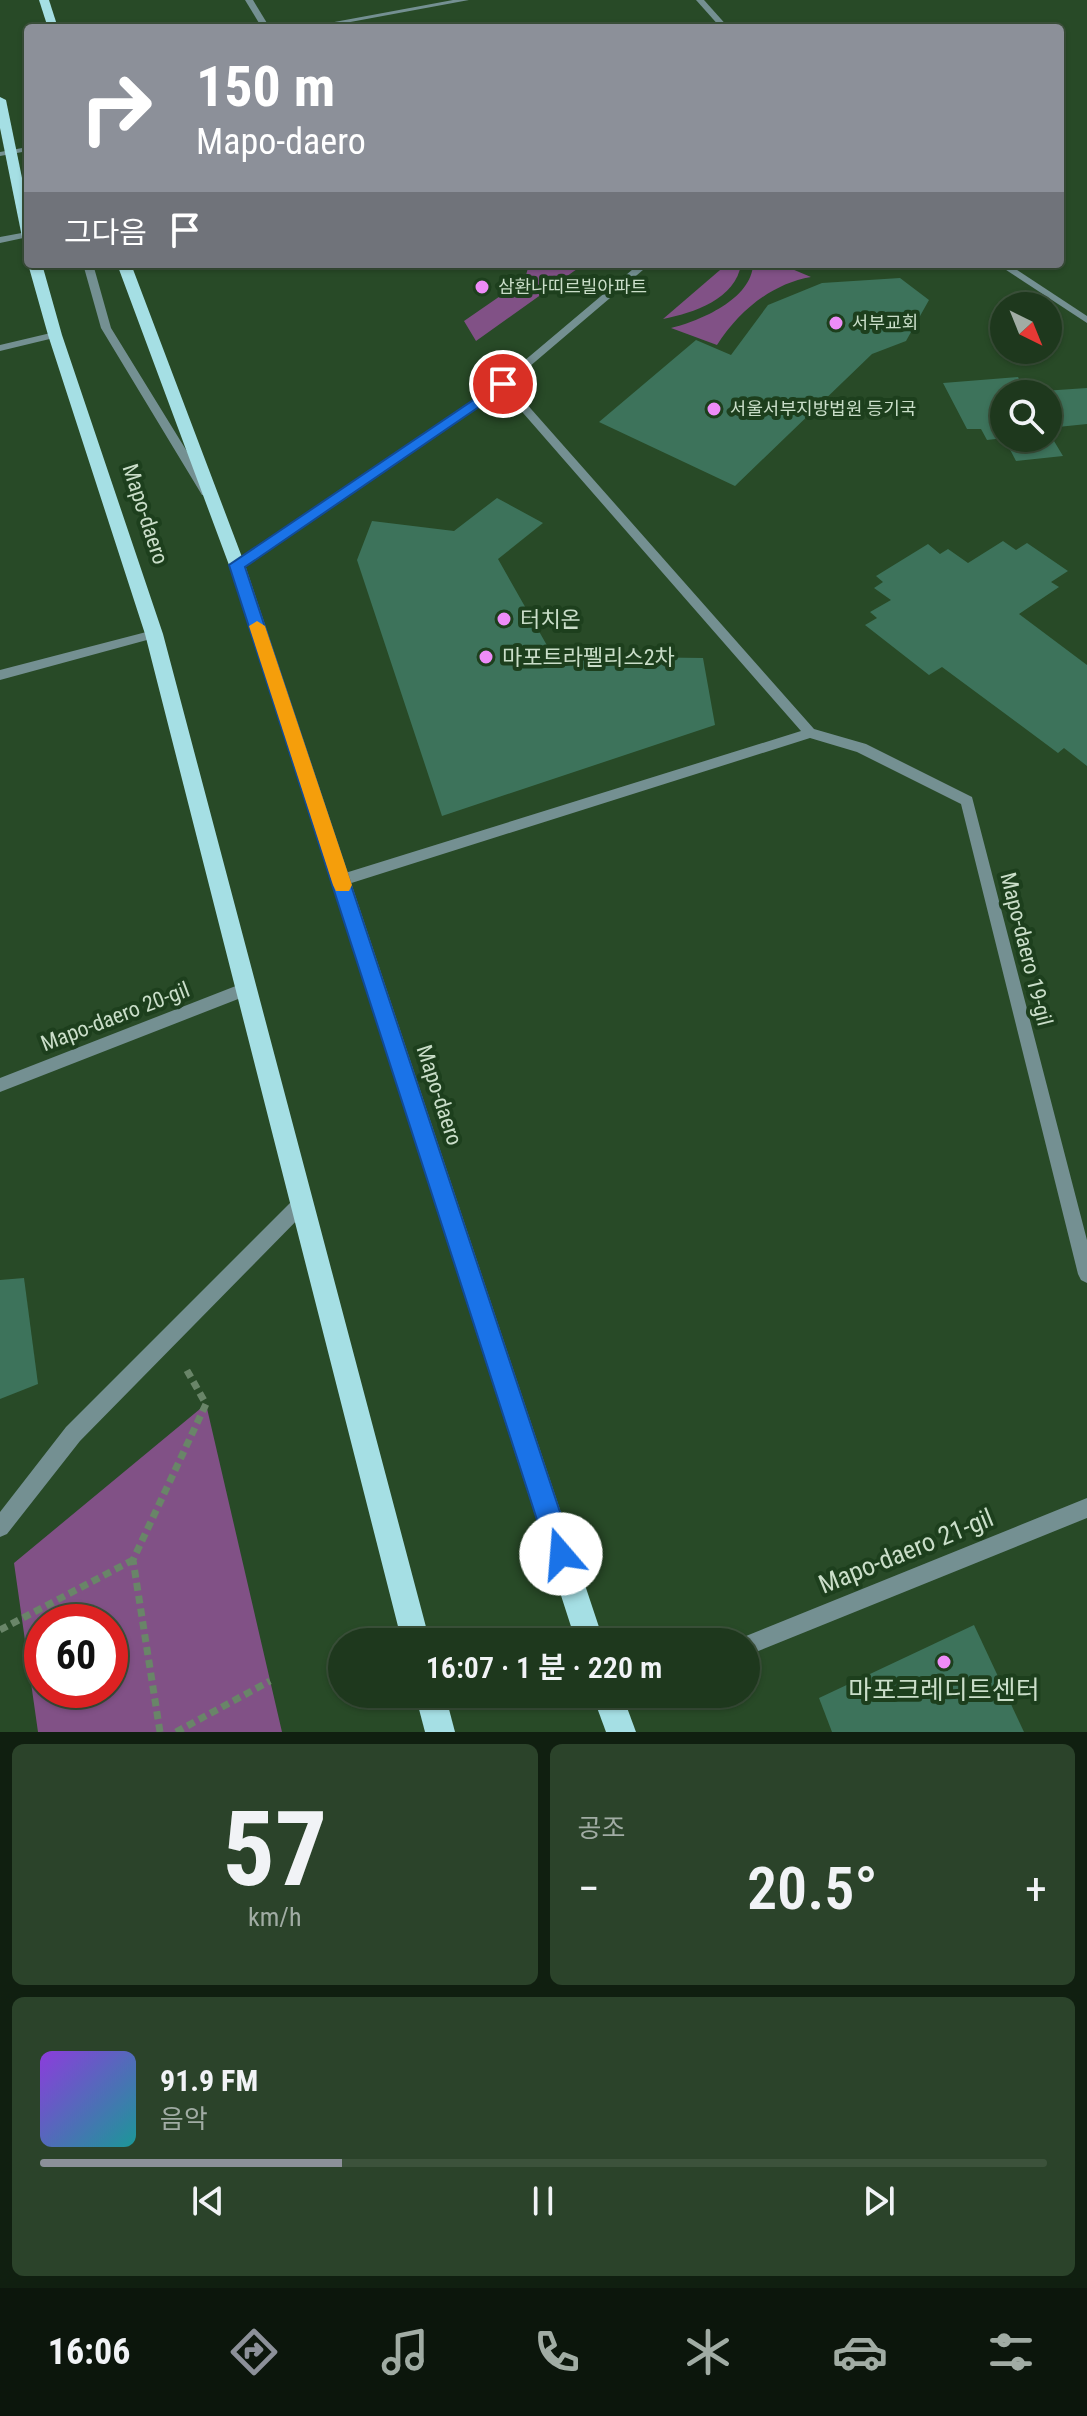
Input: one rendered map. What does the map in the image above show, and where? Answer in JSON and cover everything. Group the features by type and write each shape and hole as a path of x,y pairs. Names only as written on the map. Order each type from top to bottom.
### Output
{"main road":[{"path":"44,0 52,24"},
{"path":"0,100 6,153 24,221"},
{"name":"Mapo-daero","path":"36,268 55,335 154,634 412,1628"},
{"name":"Mapo-daero","path":"125,268 237,565 342,880 352,924 585,1628"},
{"path":"434,1708 440,1732"},
{"path":"617,1708 621,1732"}],"street":[{"path":"249,0 264,24"},
{"path":"329,24 465,0"},
{"path":"700,0 721,24"},
{"path":"0,240 24,237"},
{"path":"89,268 106,328 214,506"},
{"path":"237,565 503,384 640,268"},
{"path":"1008,268 1087,320"},
{"path":"0,348 55,335"},
{"path":"342,880 810,733 503,384"},
{"path":"0,675 154,634"},
{"name":"Mapo-daero 19-gil","path":"810,733 861,748 967,801 1087,1274"},
{"name":"Mapo-daero 20-gil","path":"0,1085 246,989"},
{"path":"0,1527 73,1434 302,1203"},
{"name":"Mapo-daero 21-gil","path":"760,1640 1087,1508"}],"path":[{"path":"160,1732 133,1560 206,1404 168,1339"},
{"path":"0,1630 133,1560"},
{"path":"176,1732 270,1681"}],"shaded area":[{"path":"528,268 578,268 476,341 464,321 525,279"},
{"path":"722,268 740,268 731,287 722,295 700,308 663,319"},
{"path":"752,268 790,268 811,277 783,286 757,301 735,321 717,345 671,328 696,320 722,306 744,288"},
{"path":"206,1404 282,1732 38,1732 35,1708 128,1708 128,1604 24,1604 24,1633 14,1563"}],"building":[{"path":"900,278 929,300 906,341 872,354 735,486 599,422 696,340 731,355 768,305 822,283"},
{"path":"1018,377 1020,380 990,380 990,440 987,440 981,429 967,429 943,383"},
{"path":"1087,388 1087,424 1062,427 1062,390"},
{"path":"1011,452 1061,452 1063,456 1016,461"},
{"name":"마포트라펠리스2차","path":"497,498 543,523 498,559 553,656 703,658 715,725 442,816 357,560 372,521 454,531"},
{"path":"1003,541 1016,550 1027,543 1068,571 1051,582 1059,587 1019,614 1087,665 1087,766 1064,748 1058,753 942,667 929,675 865,625 877,618 870,612 891,600 874,588 883,582 876,576 928,544 940,554 948,549 968,563"},
{"path":"24,1278 38,1384 0,1399 0,1280"},
{"name":"마포크레디트센터","path":"974,1625 1024,1732 832,1732 819,1698"}],"slow traffic":[{"path":"257,626 343,885"}],"place":[{"name":"삼환나띠르빌아파트","path":"482,287"},
{"name":"서부교회","path":"836,323"},
{"name":"서울서부지방법원 등기국","path":"714,409"},
{"name":"터치온","path":"504,619"},
{"name":"마포트라펠리스2차","path":"486,657"},
{"name":"마포크레디트센터","path":"944,1662"}],"route":[{"path":"503,384 237,565 342,880 347,909 561,1554"}]}
